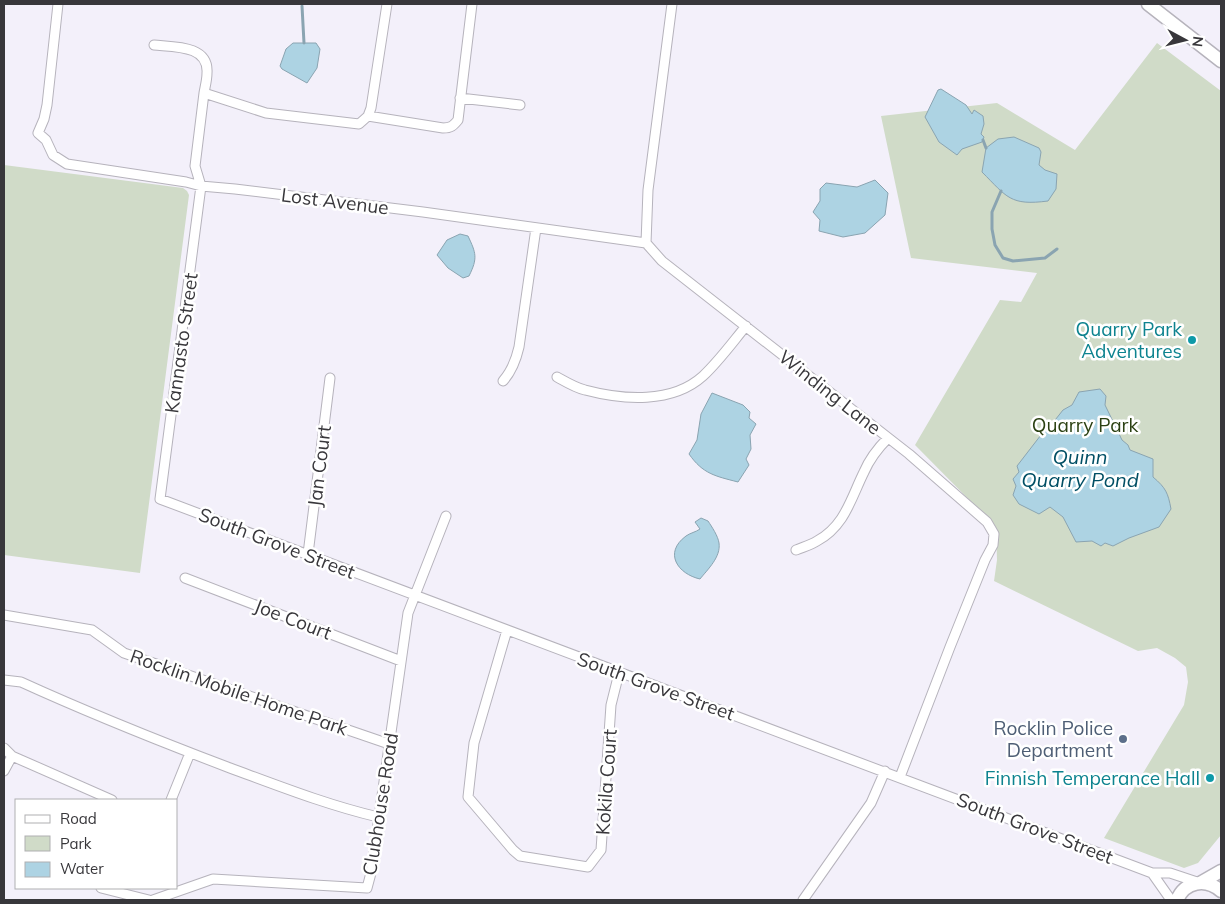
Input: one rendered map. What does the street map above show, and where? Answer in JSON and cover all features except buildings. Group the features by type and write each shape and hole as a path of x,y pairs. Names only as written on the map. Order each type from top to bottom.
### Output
{"main road":[{"path":"1148,4 1221,61"},
{"path":"1177,900 1188,887 1221,870"},
{"path":"1200,882 1215,886 1221,891"}],"street":[{"name":"Lost Avenue","path":"58,4 47,105 38,133 46,140 53,154 67,164 186,182 201,186 265,192 646,244"},
{"path":"204,93 259,111 354,125 359,124 368,116 371,108 387,4"},
{"path":"368,116 449,128 458,120 472,4"},
{"path":"646,244 648,190 672,4"},
{"path":"154,45 193,49 200,54 205,62 207,72 195,166 201,186"},
{"path":"460,98 520,105"},
{"name":"Kannasto Street","path":"160,499 201,186"},
{"path":"503,382 510,374 516,361 519,347 536,228"},
{"name":"Winding Lane","path":"646,244 662,261 940,480 987,522 992,529 994,540 900,777"},
{"path":"557,377 584,390 619,396 652,398 682,390 702,377 723,355 746,326"},
{"name":"Jan Court","path":"308,554 330,378"},
{"path":"796,550 817,541 830,532 844,517 872,458 888,438"},
{"name":"South Grove Street","path":"160,499 1152,873 1169,873 1200,882"},
{"name":"Clubhouse Road","path":"153,900 213,880 367,888 371,872 408,613 446,516"},
{"name":"Joe Court","path":"185,578 401,660"},
{"name":"Rocklin Mobile Home Park","path":"4,615 92,630 124,652 390,744"},
{"name":"Kokila Court","path":"507,630 474,743 468,797 520,856 588,867 601,850 611,705 619,673"},
{"path":"4,680 21,682 66,703 190,753 304,796 378,817"},
{"path":"4,748 12,756 110,799"},
{"path":"171,799 190,753"},
{"path":"4,771 12,756"},
{"path":"803,900 871,803 885,771"},
{"path":"87,799 91,791"},
{"path":"1152,873 1171,900"},
{"path":"105,889 149,900"}],"green space":[{"name":"Quarry Park","path":"1157,43 1221,91 1221,835 1198,863 1184,868 1104,838 1184,705 1188,682 1186,667 1157,648 1138,651 994,581 997,560 996,527 915,445 1000,300 1021,302 1037,273 911,258 881,116 997,103 1075,150"},
{"path":"4,165 183,188 189,195 140,573 4,555"}],"water":[{"path":"293,43 316,43 320,49 317,68 307,83 280,66 286,49"},
{"path":"941,89 966,105 972,114 974,110 983,116 984,124 981,134 984,137 982,142 962,149 957,155 939,142 925,117 938,90"},
{"path":"1014,137 1039,148 1041,152 1039,165 1045,170 1057,174 1056,189 1048,201 1025,202 1010,198 982,172 986,148 998,139"},
{"path":"875,180 888,193 885,215 865,233 843,237 819,231 820,220 813,212 820,201 820,189 826,183 857,187"},
{"path":"460,234 468,236 475,256 474,265 469,276 463,278 448,268 437,255 447,240"},
{"name":"Quinn Quarry Pond","path":"1100,389 1106,396 1105,405 1122,440 1128,445 1130,450 1153,459 1153,477 1166,491 1171,509 1159,527 1113,546 1105,543 1101,546 1092,541 1076,542 1063,517 1050,507 1039,514 1019,504 1013,495 1016,486 1013,479 1019,472 1017,466 1044,431 1048,429 1063,410 1072,405 1079,392"},
{"path":"712,393 743,405 750,412 749,418 756,424 750,435 751,449 746,459 749,465 738,482 710,473 699,466 689,454 697,440 701,414"},
{"path":"701,518 708,521 713,529 719,548 713,562 700,579 685,573 680,568 676,562 675,549 688,535 700,529 695,522"}],"waterway":[{"path":"302,6 304,43"},
{"path":"983,140 986,148"},
{"path":"1001,191 992,212 992,229 995,245 1003,258 1013,261 1045,258 1057,249"}],"place":[{"name":"Quarry Park Adventures","path":"1192,340"},
{"name":"Rocklin Police Department","path":"1123,739"},
{"name":"Finnish Temperance Hall","path":"1210,778"}]}
